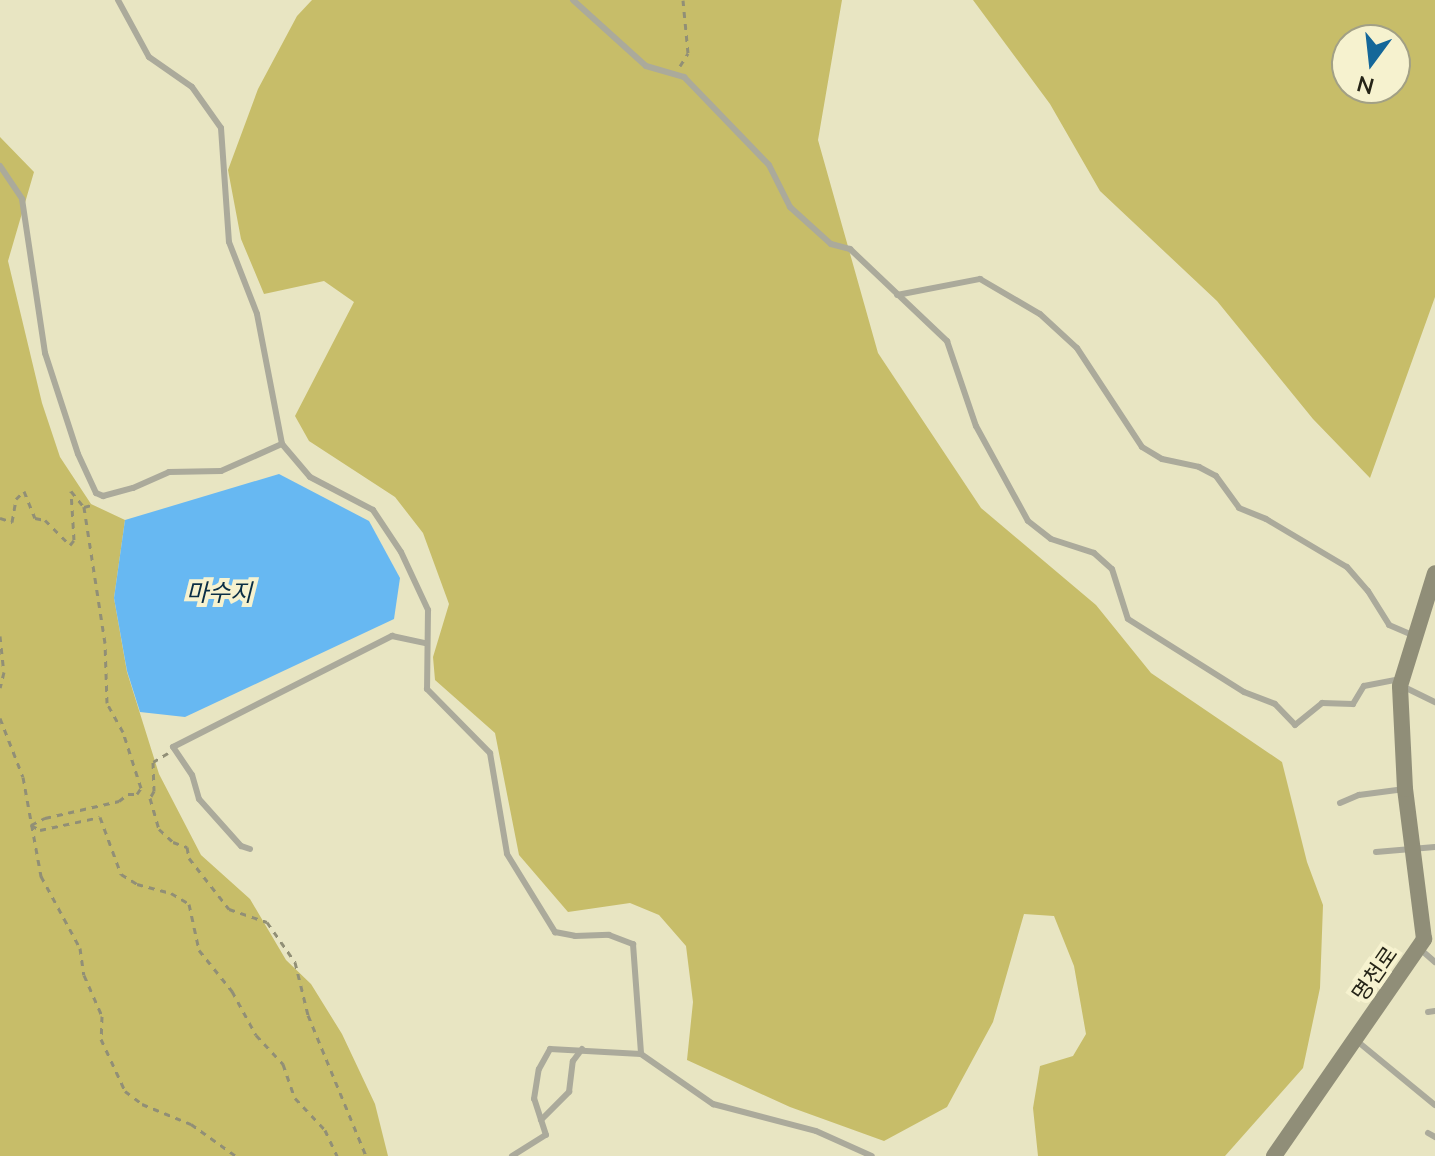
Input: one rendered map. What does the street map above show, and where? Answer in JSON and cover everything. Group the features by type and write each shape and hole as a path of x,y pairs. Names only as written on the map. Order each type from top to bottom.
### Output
{"street":[{"name":"명천로","path":"1274,1156 1424,939 1405,789 1402,682 1431,600 1435,573"}],"lane":[{"path":"118,0 149,57 192,87 221,128 229,242 257,314 282,444 310,477 373,510 401,552 428,610 425,643 427,689 490,753 507,854 555,932 575,936 609,935 633,944 641,1054"},
{"path":"573,0 646,66 684,77 769,165 790,207 831,244 850,249 947,341 976,426 1028,521 1051,539 1094,553 1112,569 1128,619 1244,692 1275,704 1295,725 1322,703 1353,704 1364,686 1402,682 1435,702"},
{"path":"0,166 22,199 45,353 78,454 96,493 103,496 133,488 169,472 221,471 282,444"},
{"path":"897,295 980,279 1040,314 1077,348 1142,447 1162,459 1199,467 1216,476 1239,508 1266,519 1347,567 1368,591 1389,625 1416,636"},
{"path":"250,849 241,846 199,799 192,775 173,747 392,636 425,643"},
{"path":"1340,803 1359,795 1405,789"},
{"path":"1376,852 1435,847"},
{"path":"1420,949 1435,962"},
{"path":"1356,1040 1435,1105"},
{"path":"512,1156 546,1135 534,1099 539,1069 550,1049 582,1049 641,1054 713,1104 816,1131 872,1156"},
{"path":"541,1120 569,1092 573,1061 582,1049"}],"path":[{"path":"675,74 688,53 683,0"},
{"path":"0,518 12,522 16,499 24,491 35,518 45,520 70,545 74,540 71,491 84,507 88,518 91,569 105,643 107,703 123,732 141,788 137,794 128,794 119,801 45,818 31,825"},
{"path":"84,507 90,508 103,496"},
{"path":"0,636 4,672 0,688"},
{"path":"0,719 23,777 41,876 80,948 84,975 102,1016 101,1039 125,1091 142,1104 191,1124 236,1156"},
{"path":"171,751 153,762 154,791 150,798 159,829 173,842 187,847 189,858 229,909 267,922 295,962 308,1015 366,1156"},
{"path":"31,825 40,830 100,817 121,874 137,884 171,893 189,904 199,950 232,991 256,1035 283,1064 295,1098 325,1130 337,1156"}],"shaded area":[{"path":"312,0 842,0 818,140 878,353 981,508 1096,605 1151,673 1282,762 1307,862 1323,905 1320,988 1303,1068 1225,1156 1038,1156 1033,1108 1040,1066 1073,1056 1086,1034 1074,966 1054,916 1024,914 993,1022 947,1107 884,1141 790,1107 687,1060 693,1002 686,946 659,915 630,903 568,912 519,855 495,733 435,680 433,657 449,604 423,533 395,497 309,441 295,416 354,302 324,281 264,294 241,239 228,170 258,89 297,16"},
{"path":"973,0 1435,0 1435,297 1370,478 1313,419 1217,301 1100,191 1050,104"},
{"path":"0,137 34,172 8,261 42,403 60,457 91,504 125,520 114,598 127,672 159,774 201,855 250,899 286,960 311,984 342,1034 375,1104 388,1156 0,1156"}],"water":[{"name":"마수지","path":"279,474 369,521 400,578 394,619 185,717 140,712 127,671 114,598 125,520"}]}
